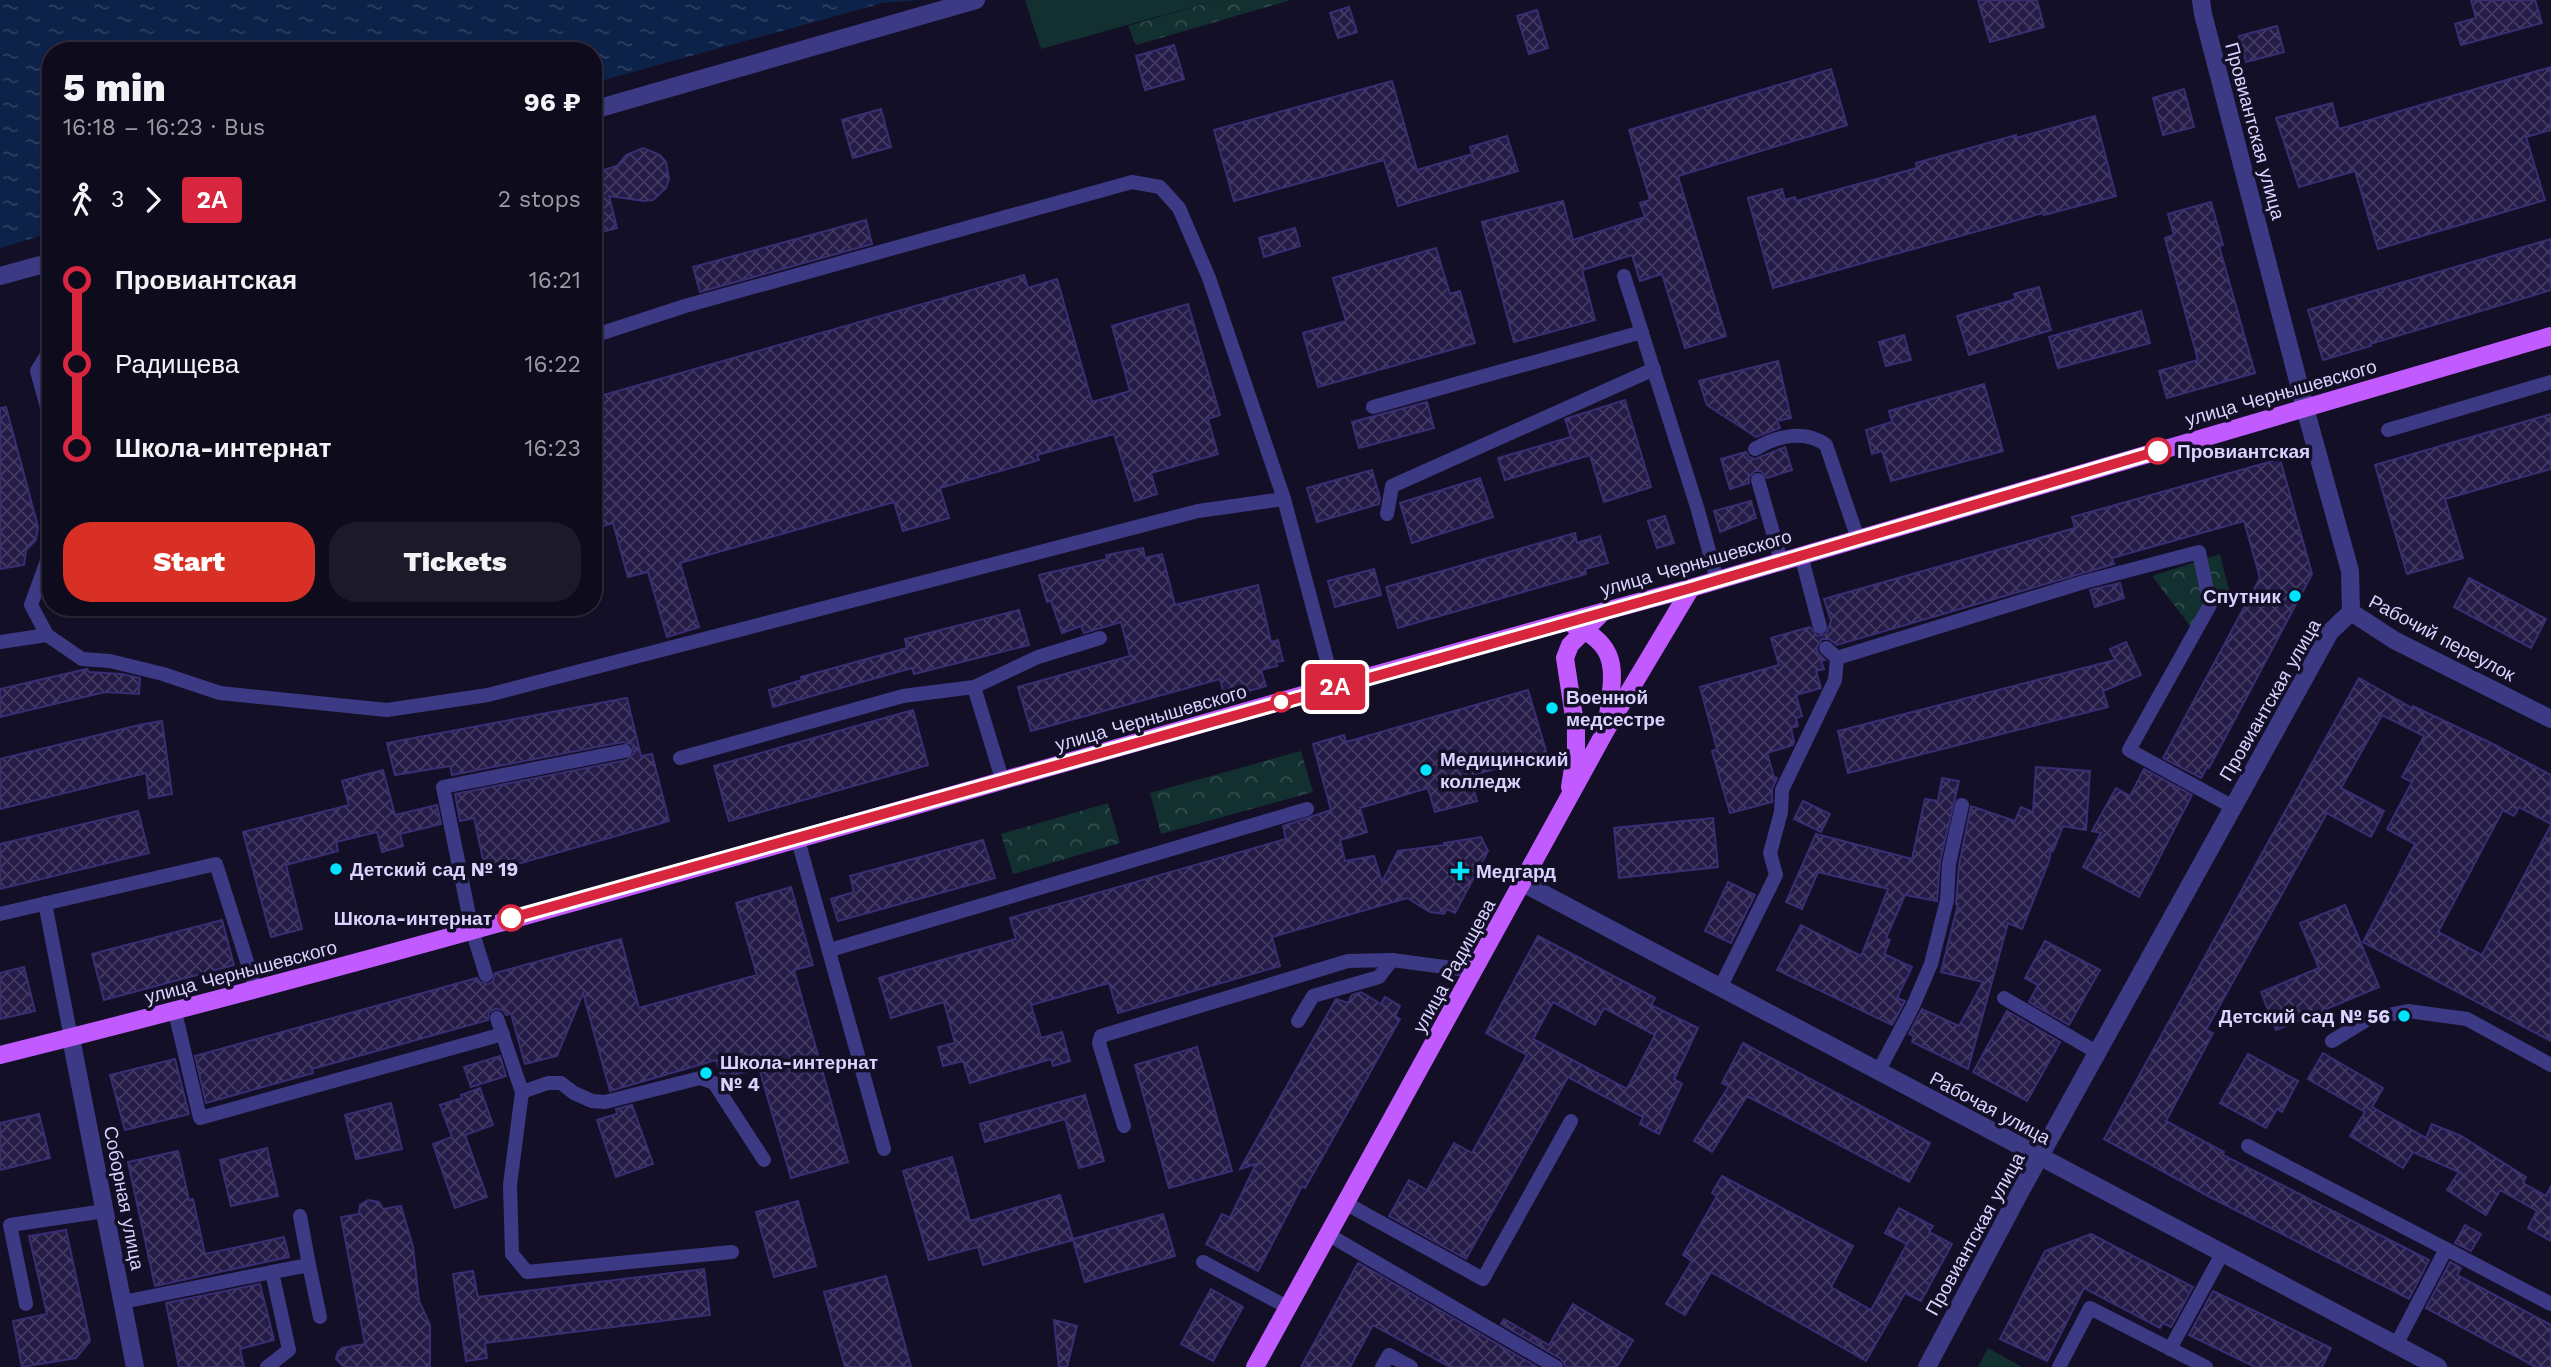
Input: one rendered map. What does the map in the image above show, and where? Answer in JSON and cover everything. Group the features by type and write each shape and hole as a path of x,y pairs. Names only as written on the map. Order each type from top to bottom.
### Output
{"main road":[{"name":"улица Чернышевского","path":"0,1055 257,990 798,840 1691,588 2551,336"},
{"name":"улица Радищева","path":"1255,1367 1606,730 1691,588"},
{"path":"1567,805 1576,750 1576,730 1565,658 1570,645 1604,611"},
{"path":"1564,622 1597,638 1611,659 1606,730"}],"street":[{"path":"602,107 976,0"},
{"name":"Провиантская улица","path":"1927,1367 2330,632 2351,612 2350,571 2305,408 2201,0"},
{"path":"0,276 42,264"},
{"name":"Рабочий переулок","path":"2351,612 2394,640 2551,719"},
{"name":"Рабочая улица","path":"1523,883 2438,1367"},
{"name":"Соборная улица","path":"71,1038 135,1367"}],"lane":[{"path":"602,333 685,306 1132,182 1160,187 1179,208 1209,278 1284,499 1334,687"},
{"path":"1624,276 1717,580"},
{"path":"1373,407 1642,332"},
{"path":"42,363 37,371 42,389"},
{"path":"1387,514 1392,486 1654,369"},
{"path":"2388,430 2551,382"},
{"path":"1755,449 1764,443 1801,435 1818,438 1826,445 1858,539"},
{"path":"1758,480 1781,561"},
{"path":"42,575 31,606 47,635 82,659 110,661 149,670 220,693 387,710 488,695 1198,511 1284,499"},
{"path":"1720,988 1776,875 1770,853 1780,812 1782,790 1835,680 1832,653 2199,552 2210,605 2129,750 2233,807"},
{"path":"1801,555 1820,627"},
{"path":"0,642 47,635"},
{"path":"680,758 904,696 974,688 1038,657 1100,638"},
{"path":"974,688 1003,782"},
{"path":"486,975 472,930 443,787 625,751"},
{"path":"1878,1072 1913,1006 1931,964 1947,900 1949,864 1962,805"},
{"path":"830,950 1307,809"},
{"path":"798,840 884,1149"},
{"path":"0,914 216,864 257,990"},
{"path":"45,903 71,1038"},
{"path":"1124,1126 1099,1043 1101,1036 1348,961 1392,960 1475,971"},
{"path":"1298,1021 1313,996 1379,977 1392,960"},
{"path":"2004,998 2098,1052"},
{"path":"2332,1041 2368,1019 2408,1011 2467,1019 2551,1065"},
{"path":"175,1012 200,1118 503,1034"},
{"path":"497,1018 522,1092 510,1185 512,1254 527,1272 732,1252"},
{"path":"522,1092 548,1083 561,1083 574,1093 592,1101 605,1102 700,1078 715,1083 764,1160"},
{"path":"1347,1204 1483,1279 1571,1121"},
{"path":"2248,1146 2551,1304"},
{"path":"26,1304 10,1226 105,1210"},
{"path":"300,1216 320,1317"},
{"path":"1329,1235 1556,1367"},
{"path":"2396,1345 2445,1249"},
{"path":"2170,1349 2222,1254"},
{"path":"1203,1262 1289,1308"},
{"path":"123,1302 309,1265"},
{"path":"267,1367 289,1350 272,1272"},
{"path":"2059,1367 2090,1308 2206,1367"},
{"path":"1382,1367 1389,1355 1411,1367"}],"green space":[{"path":"1025,0 1218,0 1041,49"},
{"path":"1218,0 1291,0 1136,45 1128,26"},
{"path":"2220,554 2229,591 2191,627 2152,576"},
{"path":"1301,751 1313,792 1161,834 1150,793"},
{"path":"1108,803 1120,843 1013,874 1001,834"},
{"path":"1988,1348 2022,1367 1978,1367"}],"water":[{"path":"0,0 921,0 883,3 602,81 602,42 42,42 42,236 0,248"}],"building":[{"path":"1978,0 2037,0 2044,27 1990,42"},
{"path":"2471,0 2535,0 2542,23 2461,45 2455,24 2476,18"},
{"path":"1349,7 1357,32 1338,38 1330,13"},
{"path":"1537,10 1548,48 1529,54 1517,16"},
{"path":"2277,26 2284,52 2246,62 2239,36"},
{"path":"1174,45 1184,79 1145,90 1136,56"},
{"path":"2551,67 2551,130 2526,137 2545,200 2378,249 2355,171 2299,187 2276,118 2332,103 2339,129"},
{"path":"1831,69 1847,125 1678,176 1726,336 1685,348 1662,274 1640,281 1632,255 1582,270 1595,320 1514,342 1482,222 1563,201 1573,240 1645,217 1640,203 1650,200 1629,130"},
{"path":"1392,81 1417,170 1472,154 1470,147 1507,136 1518,171 1398,206 1384,160 1234,201 1214,130"},
{"path":"2184,89 2194,127 2163,135 2153,98"},
{"path":"881,109 891,147 853,158 842,120"},
{"path":"2095,116 2116,196 2044,215 2043,213 1773,288 1748,198 1782,189 1785,200 1795,197 1796,201 1917,168 1916,163"},
{"path":"643,148 660,155 666,162 669,179 666,188 653,200 609,196 617,228 602,232 602,166 603,170 617,166 626,155"},
{"path":"2211,202 2223,245 2219,246 2255,373 2167,398 2159,371 2198,360 2165,238 2174,235 2168,214"},
{"path":"866,220 872,244 700,292 693,267"},
{"path":"1295,228 1300,246 1264,257 1259,238"},
{"path":"2551,239 2551,290 2323,360 2308,310"},
{"path":"1436,248 1450,294 1460,291 1475,343 1318,387 1303,333 1346,321 1333,278"},
{"path":"1024,275 1028,288 1057,279 1092,402 1130,391 1112,326 1188,304 1220,415 1208,419 1218,454 1151,473 1157,494 1135,501 1114,434 1037,455 1039,460 940,488 949,518 903,531 894,502 680,563 699,627 667,637 648,572 628,577 613,523 602,526 602,395"},
{"path":"2039,287 2051,330 1969,355 1957,316 2016,299 2014,294"},
{"path":"2141,311 2150,343 2058,368 2049,337"},
{"path":"1904,335 1911,360 1886,366 1879,342"},
{"path":"1778,361 1791,418 1777,421 1780,428 1756,437 1707,405 1699,381"},
{"path":"1984,384 2003,451 1891,481 1882,451 1872,454 1866,430 1892,422 1889,411"},
{"path":"1625,400 1651,487 1604,502 1590,455 1505,480 1498,458 1571,437 1565,419"},
{"path":"1427,402 1434,428 1359,448 1352,422"},
{"path":"6,407 38,527 36,540 26,550 24,565 0,569 0,408"},
{"path":"2551,414 2551,469 2445,499 2463,558 2407,574 2375,465"},
{"path":"1785,447 1792,470 1767,478 1761,471 1755,471 1749,477 1749,483 1730,489 1721,459 1746,452 1749,457 1755,459"},
{"path":"2280,459 2312,574 2209,768 2207,767 2201,778 2163,758 2260,578 2244,521 2112,558 2114,564 1837,645 1829,639 1822,639 1817,652 1825,660 1821,661 1824,669 1816,671 1821,688 1796,695 1802,716 1796,718 1798,726 1791,728 1793,745 1767,753 1774,777 1777,778 1772,789 1772,802 1730,813 1712,751 1717,749 1700,687 1779,665 1771,638 1810,627 1817,636 1826,634 1831,621 1824,599 2075,528 2072,517"},
{"path":"1372,470 1380,498 1379,504 1317,522 1307,488"},
{"path":"1480,478 1493,517 1412,543 1400,503"},
{"path":"1751,501 1756,518 1720,532 1714,511"},
{"path":"1665,516 1674,543 1657,548 1648,521"},
{"path":"1575,533 1577,543 1600,536 1608,563 1585,569 1586,574 1398,628 1386,587"},
{"path":"1143,548 1145,558 1162,554 1175,605 1258,585 1271,642 1278,640 1283,661 1276,662 1277,666 1261,670 1266,686 1225,698 1220,679 1031,731 1018,687 1130,656 1121,622 1084,633 1081,626 1062,633 1051,601 1047,602 1039,575 1107,559 1106,555"},
{"path":"1374,569 1381,595 1335,607 1328,581"},
{"path":"2469,578 2546,619 2531,648 2454,607"},
{"path":"2120,583 2124,598 2095,607 2090,590"},
{"path":"1019,610 1029,645 914,674 912,668 773,707 769,690 802,680 801,677 907,648 905,639"},
{"path":"2126,642 2141,675 2103,691 2108,707 1848,773 1838,731 2115,660 2110,649"},
{"path":"87,669 89,672 140,678 139,694 105,692 0,717 0,689"},
{"path":"2359,678 2412,708 2413,706 2493,744 2551,775 2551,824 2519,807 2514,816 2503,810 2438,932 2482,955 2551,825 2551,1041 2363,942 2415,844 2387,829 2412,782 2402,777 2424,736 2382,715 2341,788 2384,811 2371,837 2327,813 2206,1030 2213,1033 2166,1121 2224,1152 2223,1155 2429,1260 2409,1299 2208,1196 2104,1139"},
{"path":"1528,690 1547,754 1470,776 1477,801 1435,812 1428,788 1360,808 1367,832 1340,840 1345,861 1374,856 1382,882 1398,851 1481,837 1488,851 1455,913 1447,909 1444,914 1430,912 1407,898 1272,937 1280,966 1118,1013 1109,983 1031,1005 1041,1038 1062,1032 1070,1061 1053,1066 1051,1059 970,1083 963,1061 943,1066 938,1047 955,1043 944,1002 891,1018 879,978 1016,939 1010,918 1286,839 1283,826 1331,810 1313,744 1344,735 1346,742"},
{"path":"627,698 641,756 652,754 669,821 486,873 474,818 460,821 455,794 627,760 634,753 632,744 623,742 452,775 450,766 395,775 387,743"},
{"path":"913,710 928,765 729,821 714,766"},
{"path":"162,721 172,794 149,798 146,773 0,809 0,759"},
{"path":"2036,767 2090,771 2086,830 2063,826 2053,851 2051,850 2022,929 2008,923 1968,1069 1912,1042 1914,1036 1909,1034 1922,1009 1959,1026 1983,982 1941,972 1958,904 1959,865 1971,806 2015,821 2021,807 2033,812"},
{"path":"2144,769 2192,795 2139,897 2083,867 2101,833 2092,831 2116,788 2130,796"},
{"path":"383,770 395,815 437,805 441,824 400,834 403,846 382,852 377,832 336,842 338,851 286,865 302,929 271,937 243,832 349,805 342,781"},
{"path":"1942,778 1959,781 1940,862 1937,901 1905,895 1886,938 1890,940 1884,954 1912,967 1897,998 1905,1001 1892,1025 1777,970 1801,925 1861,956 1888,889 1818,872 1802,909 1786,902 1816,834 1912,859 1925,799 1938,801"},
{"path":"1803,801 1830,814 1821,832 1794,819"},
{"path":"138,811 149,853 0,889 0,844"},
{"path":"1713,818 1718,867 1619,878 1614,828"},
{"path":"983,840 995,878 838,921 831,899 854,892 850,876"},
{"path":"1728,882 1755,895 1731,943 1705,931"},
{"path":"791,887 813,965 794,970 848,1162 791,1178 759,1068 722,1078 716,1060 610,1091 583,993 557,1056 525,1064 511,1014 506,1015 503,1010 495,1009 489,1012 488,1020 312,1069 313,1073 206,1103 195,1056 477,978 488,984 493,981 495,973 621,939 639,1008 757,975 736,903"},
{"path":"2345,905 2379,987 2276,1030 2261,992 2319,968 2300,923"},
{"path":"222,920 234,965 104,1000 92,954"},
{"path":"1538,936 1655,998 1651,1005 1698,1028 1674,1079 1682,1084 1659,1134 1640,1124 1643,1117 1568,1077 1466,1259 1389,1216 1409,1180 1427,1190 1454,1143 1472,1153 1527,1055 1486,1033","holes":["1553,1002 1595,1025 1604,1008 1655,1035 1627,1089 1533,1039"]},
{"path":"2045,941 2100,970 2069,1025 2029,1002 2038,985 2025,978"},
{"path":"24,967 35,1011 0,1019 0,973"},
{"path":"1361,992 1381,1004 1385,997 1400,1006 1395,1016 1400,1019 1305,1188 1302,1186 1258,1271 1206,1244 1222,1214 1230,1218 1256,1164 1240,1169 1336,999 1348,1003 1352,995"},
{"path":"2007,1011 2060,1042 2027,1101 1973,1072"},
{"path":"1743,1043 1930,1143 1909,1182 1747,1096 1712,1152 1694,1141 1729,1086 1722,1083"},
{"path":"1197,1047 1232,1171 1169,1188 1135,1065"},
{"path":"2323,1053 2383,1088 2372,1107 2426,1138 2432,1124 2461,1136 2526,1177 2523,1183 2546,1196 2551,1186 2551,1241 2528,1228 2537,1211 2500,1190 2486,1215 2447,1190 2459,1172 2413,1152 2403,1168 2350,1136 2365,1112 2308,1079"},
{"path":"2248,1054 2298,1081 2282,1112 2277,1109 2266,1128 2220,1103"},
{"path":"500,1056 506,1076 471,1087 464,1067"},
{"path":"175,1059 189,1114 125,1130 110,1075"},
{"path":"480,1088 493,1125 465,1135 487,1197 455,1208 433,1144 452,1137 440,1105 462,1098 461,1095"},
{"path":"1085,1095 1104,1161 1079,1168 1065,1119 985,1142 980,1124"},
{"path":"391,1103 402,1149 356,1159 345,1115"},
{"path":"632,1105 653,1164 616,1177 597,1120 617,1114 616,1109"},
{"path":"39,1114 50,1158 0,1170 0,1123"},
{"path":"267,1148 278,1196 231,1206 220,1160"},
{"path":"178,1151 189,1200 193,1199 205,1254 284,1237 289,1257 155,1286 128,1162"},
{"path":"952,1157 970,1221 1060,1195 1073,1239 1163,1214 1175,1256 1085,1282 1073,1240 983,1265 978,1247 929,1260 903,1171"},
{"path":"1722,1176 1853,1246 1831,1287 1871,1310 1907,1244 1885,1233 1899,1208 1933,1226 1929,1232 1952,1244 1921,1301 1905,1293 1866,1361 1711,1272 1685,1315 1666,1304 1692,1261 1683,1255 1717,1196 1712,1193"},
{"path":"368,1200 379,1202 383,1209 401,1206 413,1247 419,1301 430,1325 430,1367 344,1367 336,1359 342,1348 365,1344 341,1217 359,1214 360,1205"},
{"path":"798,1201 816,1266 774,1277 756,1212"},
{"path":"2465,1225 2481,1234 2471,1251 2455,1243"},
{"path":"66,1230 90,1341 76,1358 22,1367 13,1321 47,1314 29,1236"},
{"path":"2091,1234 2193,1287 2171,1327 2163,1323 2160,1328 2084,1288 2047,1361 2000,1339 2045,1251"},
{"path":"2450,1262 2461,1268 2457,1275 2551,1325 2551,1367 2536,1367 2426,1308"},
{"path":"1358,1263 1537,1367 1450,1367 1373,1325 1350,1367 1301,1367"},
{"path":"704,1269 710,1315 485,1343 487,1358 466,1361 453,1274 473,1271 478,1297"},
{"path":"886,1276 911,1367 845,1367 824,1292"},
{"path":"260,1284 274,1340 240,1349 244,1367 179,1367 166,1303"},
{"path":"1211,1289 1243,1307 1213,1361 1181,1344"},
{"path":"2213,1291 2331,1348 2322,1367 2255,1367 2189,1335"},
{"path":"1573,1304 1633,1340 1617,1367 1566,1367 1561,1359 1501,1324 1504,1319 1549,1345"},
{"path":"1054,1320 1077,1326 1067,1367 1059,1367"}],"bus line":[{"name":"2А","path":"511,918 798,840 1691,588 2158,451"}],"place":[{"name":"Провиантская","path":"2158,451"},
{"name":"Спутник","path":"2295,596"},
{"name":"Военной медсестре","path":"1552,708"},
{"name":"Медицинский колледж","path":"1426,770"},
{"name":"Детский сад № 19","path":"336,869"},
{"name":"Медгард","path":"1460,871"},
{"name":"Школа-интернат","path":"511,918"},
{"name":"Детский сад № 56","path":"2404,1016"},
{"name":"Школа-интернат № 4","path":"706,1073"}]}
